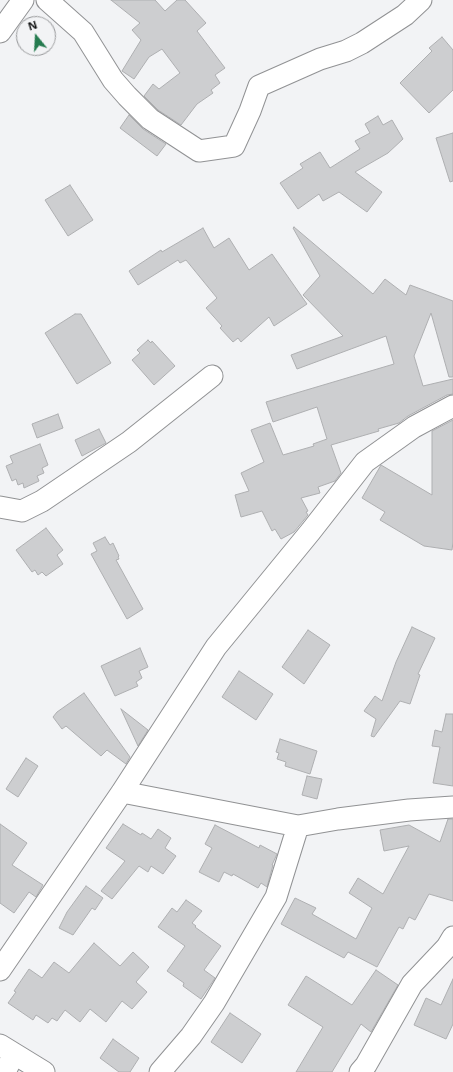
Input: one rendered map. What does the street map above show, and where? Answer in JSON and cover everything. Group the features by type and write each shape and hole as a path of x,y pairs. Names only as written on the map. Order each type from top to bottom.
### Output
{"street":[{"path":"0,32 23,0"},
{"path":"47,0 83,32 113,80 150,119 200,151 234,146 250,111 259,86 320,59 346,51 362,43 405,15 422,0"},
{"path":"0,507 22,511 42,501 129,442 212,376"},
{"path":"0,970 122,792 216,647 312,531 365,462 414,427 453,406"},
{"path":"122,792 298,826 338,819 409,810 453,807"},
{"path":"160,1072 191,1036 214,1003 276,898 298,826"},
{"path":"360,1072 366,1065 412,984 451,945"},
{"path":"6,1057 44,1072"}],"building":[{"path":"111,0 155,0 165,11 177,0 185,0 206,23 197,31 225,68 215,75 220,83 211,90 213,93 197,104 181,125 158,110 144,96 153,84 159,89 180,73 162,49 149,57 134,79 122,71 141,40 132,30 140,23"},
{"path":"442,37 453,50 453,90 429,113 400,83 432,51 429,48"},
{"path":"129,115 143,129 166,144 157,156 120,128"},
{"path":"378,116 383,125 392,120 403,139 388,153 355,172 382,192 367,212 339,192 323,201 319,194 298,209 280,183 303,168 300,164 320,152 330,168 360,149 355,141 370,133 365,124"},
{"path":"453,133 453,181 450,182 436,138"},
{"path":"70,185 93,220 68,236 45,200"},
{"path":"294,227 373,294 385,279 406,295 410,285 453,301 453,377 449,377 431,313 414,356 423,386 453,379 453,394 447,395 408,416 399,423 378,429 379,431 331,445 341,473 335,481 318,487 320,493 301,498 308,511 306,512 308,515 294,532 281,539 275,529 272,531 262,511 241,517 235,495 249,491 241,473 264,462 251,430 270,423 283,455 314,446 313,444 327,439 317,407 273,422 266,402 394,364 386,336 297,369 291,355 343,336 303,295 320,276 293,228"},
{"path":"203,228 214,248 229,238 249,270 272,254 307,304 274,326 269,317 241,342 238,338 233,342 220,328 222,326 206,308 217,298 186,260 180,263 178,260 138,285 129,271 161,250 162,252"},
{"path":"75,314 81,314 111,363 77,384 45,333"},
{"path":"148,340 151,343 152,341 175,366 154,385 132,360 140,353 137,350"},
{"path":"58,414 63,428 37,438 32,424"},
{"path":"453,420 452,550 424,546 380,520 385,512 362,498 381,465 432,495 432,431"},
{"path":"99,429 106,443 82,456 75,440"},
{"path":"40,444 48,465 42,468 44,473 37,476 39,481 24,488 23,483 18,485 16,479 12,481 6,466 13,463 10,456"},
{"path":"46,528 63,550 57,555 63,564 46,576 42,572 38,575 35,570 32,572 16,550"},
{"path":"105,537 110,545 113,543 119,556 119,559 116,560 143,609 127,619 91,554 97,551 93,543"},
{"path":"412,627 435,638 418,674 420,675 410,704 400,701 374,737 371,736 376,719 364,711 375,696 382,701 396,662"},
{"path":"308,630 330,645 304,684 282,667"},
{"path":"140,648 148,667 139,671 142,678 136,682 138,686 115,696 101,666"},
{"path":"239,671 273,694 256,720 222,697"},
{"path":"84,693 130,757 126,764 107,750 101,756 66,726 62,729 53,717 57,712"},
{"path":"121,709 148,730 138,746"},
{"path":"446,714 453,714 453,786 433,783 440,747 432,746 435,730 442,732"},
{"path":"280,739 317,751 310,774 285,766 286,762 277,759 279,753 276,752"},
{"path":"26,758 38,766 18,797 6,789"},
{"path":"307,776 322,779 317,799 302,795"},
{"path":"448,819 453,819 453,901 429,894 415,920 409,917 403,929 399,927 377,967 348,952 344,958 281,924 295,898 316,908 312,914 356,939 372,908 349,893 358,878 383,894 409,846 384,851 380,830 409,825 440,842"},
{"path":"0,824 27,843 12,865 43,885 36,897 29,892 14,913 0,903"},
{"path":"123,824 151,839 158,829 171,838 165,848 176,856 163,874 151,866 148,872 139,866 112,899 101,891 125,861 106,848"},
{"path":"215,825 259,848 260,845 277,854 272,865 267,887 261,883 258,888 233,874 232,876 224,872 219,882 199,872 212,848 205,844"},
{"path":"86,886 103,898 95,910 92,908 73,935 59,928 67,912"},
{"path":"186,900 202,911 192,923 196,926 195,927 221,946 204,970 215,978 201,999 183,986 184,983 167,971 185,946 158,927 172,908 177,912"},
{"path":"94,943 120,966 133,952 149,967 136,982 147,992 132,1009 122,1001 106,1022 90,1009 80,1022 65,1010 57,1021 52,1018 48,1023 36,1015 33,1020 8,1003 16,992 14,991 29,969 42,978 54,962 69,973"},
{"path":"376,970 398,985 371,1032 361,1024 332,1072 296,1072 323,1027 288,1005 306,976 352,1005"},
{"path":"453,979 453,1024 446,1039 414,1025 426,998 441,1005"},
{"path":"230,1013 261,1034 242,1063 211,1042"},
{"path":"113,1039 139,1058 130,1072 119,1072 100,1058"}]}
